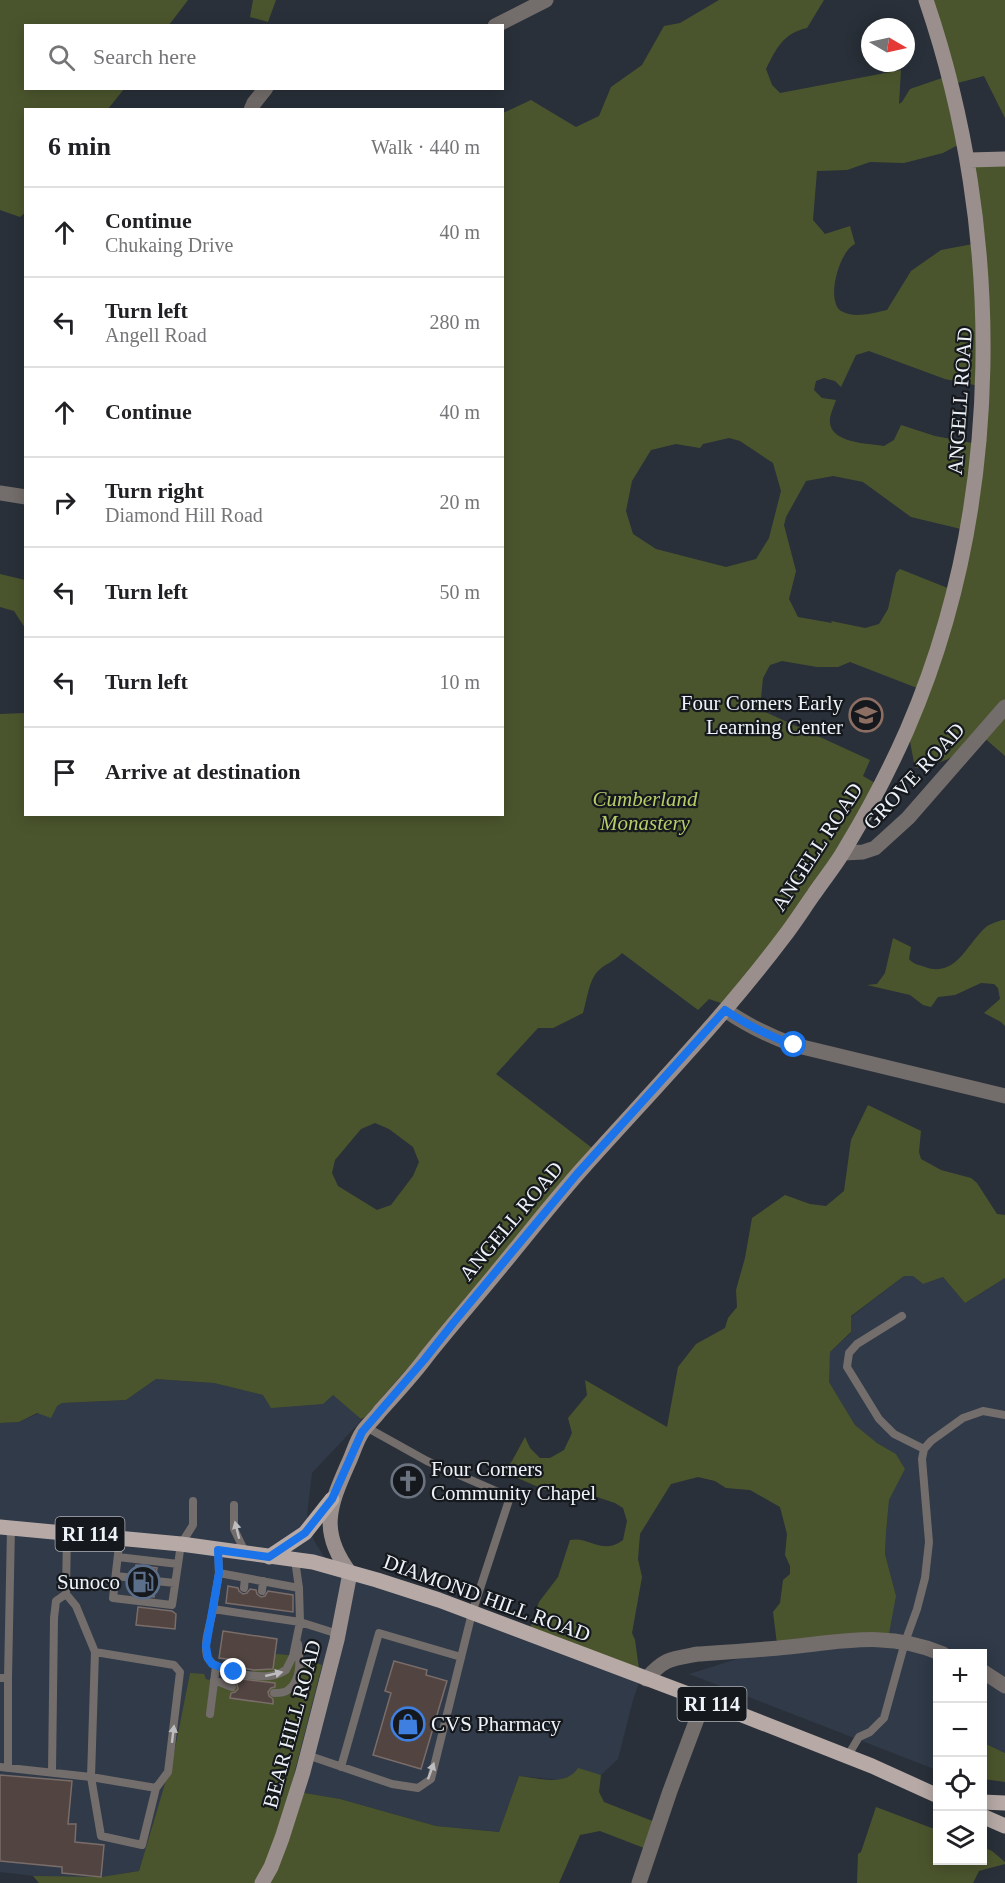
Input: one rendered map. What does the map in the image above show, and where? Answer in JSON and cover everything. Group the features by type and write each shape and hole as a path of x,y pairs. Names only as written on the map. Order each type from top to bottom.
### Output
{"main road":[{"name":"ANGELL ROAD","path":"350,1573 340,1560 330,1535 332,1499 362,1432 577,1174 725,1010 785,936 843,853 879,790 909,726 935,658 954,593 972,513 984,426 987,339 981,236 969,160 962,122 946,62 926,0"},
{"path":"969,160 1005,159"},
{"path":"269,1557 305,1533 332,1499"},
{"name":"DIAMOND HILL ROAD","path":"6,1527 181,1544 313,1562 378,1580 704,1701 898,1777 933,1794"},
{"name":"BEAR HILL ROAD","path":"262,1883 271,1867 293,1807 338,1634 350,1573"},
{"path":"987,1802 1005,1803"},
{"path":"987,1818 1005,1826"}],"street":[{"path":"499,24 546,0"},
{"path":"252,108 264,90"},
{"path":"0,493 24,497"},
{"name":"GROVE ROAD","path":"843,853 863,852 875,848 908,818 1005,707"},
{"path":"725,1010 752,1027 794,1045 1005,1096"},
{"path":"646,1679 660,1664 674,1658 698,1654 871,1638 905,1642 933,1649"},
{"path":"987,1674 1005,1686"},
{"path":"639,1883 704,1701"}],"lane":[{"path":"902,1316 857,1344 849,1353 847,1367 879,1419 894,1434 924,1449"},
{"path":"847,1757 859,1737 870,1732 884,1718 925,1578 929,1542 922,1459 924,1449 931,1441 963,1418 982,1411 1005,1415"},
{"path":"307,1755 392,1784 418,1788 430,1779 472,1613 510,1497 427,1461 366,1427"},
{"path":"120,1538 113,1598 172,1605 181,1544 193,1525 193,1501"},
{"path":"234,1505 234,1529 246,1553"},
{"path":"6,1527 9,1601 4,1678 4,1767 52,1771 156,1788"},
{"path":"67,1532 66,1594 76,1606 95,1652 91,1777 101,1836 142,1845 156,1788 168,1772 180,1672 174,1665 95,1652"},
{"path":"218,1550 219,1573 206,1646 208,1658 216,1666 234,1672 271,1677 286,1670 293,1656 297,1638 300,1622 295,1560"},
{"path":"118,1557 178,1564"},
{"path":"219,1573 263,1581 280,1589 299,1588"},
{"path":"116,1576 135,1578"},
{"path":"244,1588 245,1578"},
{"path":"155,1581 175,1583"},
{"path":"261,1591 263,1581"},
{"path":"52,1771 54,1618 56,1601 66,1594"},
{"path":"0,1601 9,1601"},
{"path":"213,1609 241,1609 276,1614 338,1634"},
{"path":"341,1767 379,1633 461,1657"},
{"path":"274,1694 287,1691 296,1680 300,1660 297,1638"},
{"path":"210,1714 216,1666"},
{"path":"214,1680 231,1687"}],"shaded area":[{"path":"904,1276 913,1276 923,1284 943,1277 965,1303 1005,1278 1005,1753 987,1744 987,1649 933,1649 933,1769 689,1674 778,1646 896,1596 885,1554 886,1533 889,1500 905,1469 896,1454 877,1443 855,1425 829,1382 830,1352 851,1333 851,1317"},
{"path":"156,1379 214,1383 263,1395 333,1395 359,1416 361,1419 359,1423 312,1473 307,1515 314,1541 330,1565 644,1669 633,1700 618,1759 601,1775 573,1775 560,1780 519,1776 499,1832 436,1826 340,1799 293,1791 245,1687 220,1683 190,1673 174,1753 139,1871 101,1877 42,1877 0,1872 0,1423 19,1422 62,1403 126,1400"}],"green space":[{"path":"0,0 188,0 170,24 24,24 24,90 123,90 109,108 24,108 24,214 20,217 0,210"},
{"path":"253,0 276,0 268,22 250,17"},
{"name":"Cumberland Monastery","path":"719,0 824,0 807,28 786,38 777,49 766,69 772,85 780,93 901,72 899,104 910,89 945,77 922,0 1005,0 1005,118 984,76 950,85 960,144 943,153 904,163 870,162 847,170 817,171 813,220 825,234 850,226 855,244 844,255 836,276 834,297 836,305 841,311 852,315 887,310 911,271 941,250 973,244 969,162 1005,159 1005,756 981,735 951,758 915,768 909,736 917,688 850,662 838,667 817,667 782,661 770,665 763,678 761,710 870,760 863,776 875,783 860,813 806,898 724,1004 709,999 698,1010 622,953 595,975 583,1013 553,1028 538,1028 496,1074 596,1151 365,1417 361,1419 333,1395 323,1404 271,1408 263,1395 214,1383 156,1379 126,1400 62,1403 57,1406 51,1418 37,1413 19,1422 0,1423 0,714 24,713 24,816 504,816 504,113 531,100 576,127 599,116 611,87 642,65 664,26 680,23","holes":["869,351 945,379 979,386 972,443 935,436 901,425 894,440 884,446 849,440 841,437 831,426 830,418 836,400 822,398 814,390 816,381 824,378 835,381 841,387 856,355","729,438 740,441 773,463 781,491 769,538 756,559 726,567 656,549 633,534 626,511 632,481 651,450 676,444 700,448 703,444","833,476 863,482 911,517 965,530 950,589 900,569 896,573 888,609 879,624 865,628 798,617 789,599 796,571 784,525 786,517 806,481","375,1123 389,1129 413,1147 419,1162 413,1176 391,1205 377,1210 338,1186 332,1173 335,1160 361,1129"]},
{"path":"0,574 24,580 24,626 14,611 0,607"},
{"path":"1005,920 1005,1026 984,1013 1000,999 998,988 994,984 981,983 955,995 938,997 931,1007 923,1005 910,995 867,985 877,984 885,973 893,938 911,947 909,959 914,963 936,969 945,968 960,958 987,927"},
{"path":"868,1105 921,1131 919,1152 921,1159 941,1170 971,1178 977,1183 997,1214 1005,1215 1005,1278 965,1303 943,1277 923,1284 913,1276 904,1276 851,1316 851,1332 830,1352 829,1382 855,1425 877,1443 896,1454 905,1469 889,1500 885,1554 896,1596 888,1639 777,1644 773,1612 780,1603 783,1580 790,1574 790,1566 785,1555 787,1534 780,1507 750,1490 726,1488 715,1481 698,1477 671,1484 640,1534 638,1559 642,1577 632,1633 639,1669 528,1634 539,1602 558,1577 570,1540 602,1546 616,1544 623,1540 627,1521 623,1508 615,1503 570,1488 560,1494 554,1494 502,1471 512,1461 525,1437 530,1448 540,1458 550,1458 564,1450 572,1433 568,1418 587,1395 585,1380 667,1427 678,1367 696,1344 725,1328 728,1318 737,1307 736,1290 745,1258 752,1218 785,1195 810,1204 826,1206 844,1191 851,1140"},
{"path":"277,1654 298,1656 322,1665 291,1786 293,1791 340,1799 436,1826 499,1832 519,1776 559,1779 573,1774 578,1768 601,1775 599,1792 604,1802 655,1822 644,1848 600,1831 580,1835 559,1883 39,1883 33,1876 101,1877 139,1871 174,1753 190,1673 204,1674 206,1679 244,1687 256,1662"},
{"path":"987,1744 1005,1753 1005,1782 987,1780"},
{"path":"876,1807 933,1828 933,1865 987,1865 987,1849 1005,1864 979,1871 973,1883 857,1883 858,1854 861,1852"}],"building":[{"path":"136,1565 157,1568 156,1575 149,1580 150,1584 155,1587 154,1597 133,1594 134,1584 140,1579 135,1572"},
{"path":"228,1586 238,1588 243,1594 250,1589 256,1590 261,1597 265,1596 268,1591 293,1595 293,1612 226,1603"},
{"path":"138,1607 172,1611 176,1614 175,1629 136,1625"},
{"path":"223,1631 277,1639 273,1669 254,1670 236,1667 235,1660 219,1658"},
{"name":"CVS Pharmacy","path":"394,1661 427,1670 426,1675 447,1681 421,1769 373,1755 391,1693 385,1691"},
{"path":"233,1678 275,1683 275,1687 268,1692 273,1699 273,1704 230,1698 231,1693 238,1689 237,1684 232,1681"},
{"path":"0,1775 72,1781 68,1824 76,1824 75,1842 104,1845 101,1877 62,1873 62,1867 0,1861"}],"place":[{"name":"Four Corners Early Learning Center","path":"866,715"},
{"name":"Four Corners Community Chapel","path":"408,1481"},
{"name":"Sunoco","path":"143,1582"},
{"name":"CVS Pharmacy","path":"408,1724"}],"route":[{"path":"234,1672 212,1664 208,1658 206,1646 219,1573 218,1550 269,1557 305,1533 332,1499 362,1432 577,1174 725,1010 744,1023 794,1045"}]}
